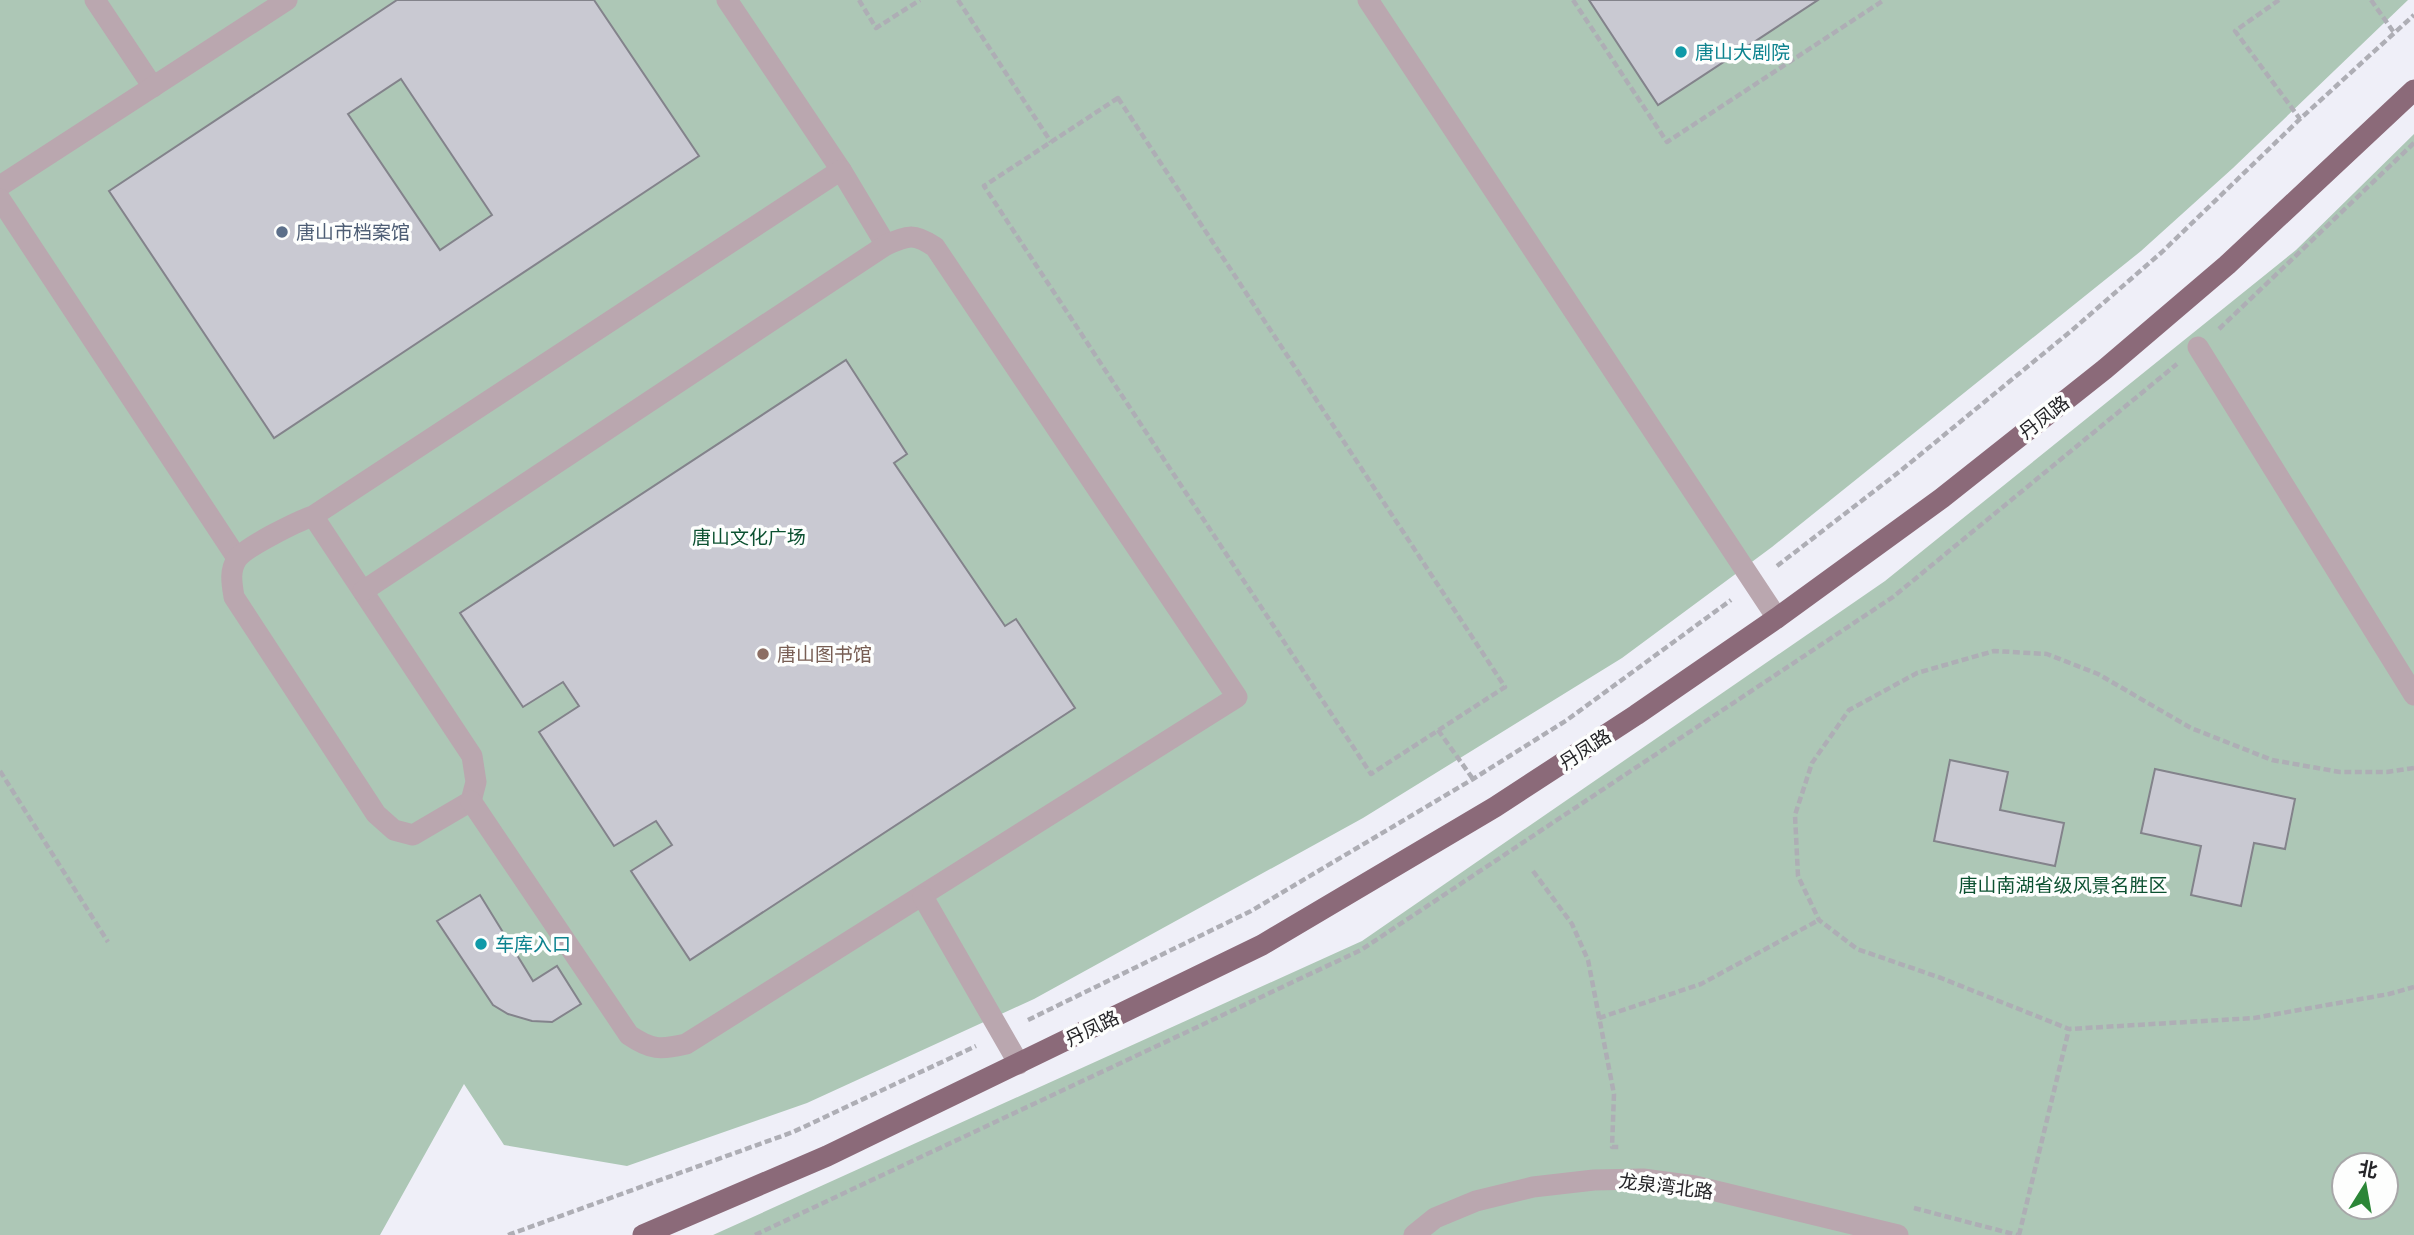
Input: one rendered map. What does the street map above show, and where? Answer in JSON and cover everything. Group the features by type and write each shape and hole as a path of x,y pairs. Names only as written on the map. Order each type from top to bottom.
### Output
{"main road":[{"name":"丹凤路","path":"643,1235 827,1156 1250,951 1495,807 1777,618 1942,498 2105,369 2227,265 2414,90"}],"street":[{"path":"95,0 153,87"},
{"path":"0,186 286,0"},
{"path":"727,0 841,170 887,245"},
{"path":"1368,0 1777,618"},
{"path":"313,516 472,756 476,782 471,801 413,835 394,830 376,814 234,597 230,578 237,558 289,524 313,516 841,170"},
{"path":"0,199 237,558"},
{"path":"363,591 887,245 903,238 919,237 934,247 1237,697 686,1044 666,1049 647,1047 629,1035 471,801"},
{"path":"2198,346 2414,695"},
{"path":"923,897 1019,1064"},
{"name":"龙泉湾北路","path":"1414,1235 1435,1218 1476,1201 1533,1187 1594,1180 1643,1180 1695,1186 1898,1235"}],"path":[{"path":"859,0 876,28 920,0"},
{"path":"958,0 1051,142"},
{"path":"1573,0 1667,142 1884,0"},
{"path":"2279,0 2235,31 2300,119"},
{"path":"2371,0 2395,34"},
{"path":"1438,730 1473,779 1567,720 1754,583 1899,472 2071,331 2162,252 2300,119 2414,15"},
{"path":"1118,98 1505,687 1438,730 1371,774 984,186 1118,98"},
{"path":"2414,768 2387,772 2340,772 2272,760 2192,728 2098,674 2048,654 1994,651 1917,673 1849,710 1812,763 1794,815 1798,876 1819,920 1857,949 1941,978 2069,1029 2254,1018 2389,994 2414,987"},
{"path":"0,771 108,942"},
{"path":"1533,871 1572,924 1588,960 1614,1094 1612,1147"},
{"path":"1599,1018 1701,984 1819,920"},
{"path":"2019,1235 2069,1029"}],"green space":[{"name":"唐山文化广场","path":"0,0 2408,0 2233,168 2141,251 1772,547 1622,658 1363,818 1034,999 807,1103 627,1166 504,1145 464,1084 380,1235 0,1235"},
{"name":"唐山南湖省级风景名胜区","path":"2414,134 2414,1235 713,1235 1362,941 1885,581 2296,250"}],"building":[{"name":"唐山市档案馆","path":"397,0 594,0 699,156 274,438 109,191","holes":["401,79 492,215 440,250 348,114"]},
{"name":"唐山大剧院","path":"1589,0 1818,0 1658,105"},
{"name":"唐山图书馆","path":"846,360 907,454 894,463 1005,626 1016,619 1075,708 690,960 631,871 672,845 656,821 614,846 539,732 579,706 563,682 523,707 460,613"},
{"path":"1950,760 2008,772 2000,810 2064,823 2055,866 1934,841"},
{"path":"2155,769 2295,799 2285,849 2254,843 2241,906 2191,895 2201,846 2141,833"},
{"name":"车库入口","path":"480,895 533,981 557,966 581,1004 552,1022 532,1021 508,1014 493,1005 437,921"}],"place":[{"name":"唐山大剧院","path":"1681,52"},
{"name":"唐山市档案馆","path":"282,232"},
{"name":"唐山图书馆","path":"763,654"},
{"name":"车库入口","path":"481,944"}]}
